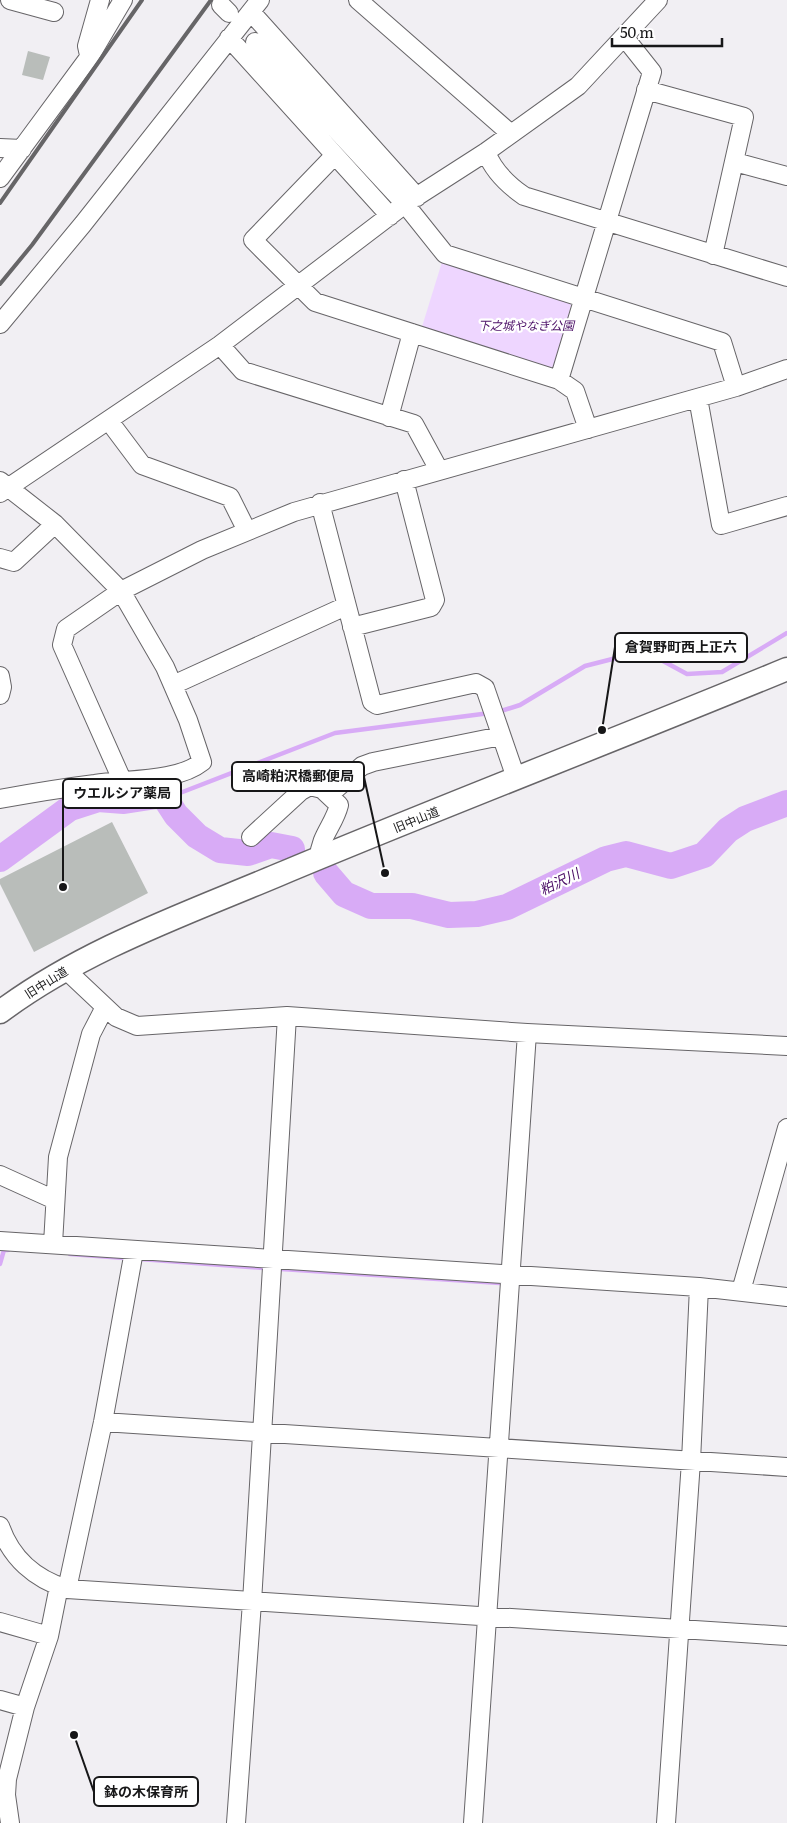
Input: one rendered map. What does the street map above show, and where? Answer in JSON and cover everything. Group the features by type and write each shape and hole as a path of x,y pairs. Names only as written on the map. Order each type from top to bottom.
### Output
{"main road":[{"name":"旧中山道","path":"0,1012 38,985 98,951 319,858 787,669"}],"street":[{"path":"10,0 54,12"},
{"path":"90,56 87,46 100,0"},
{"path":"0,178 90,56 123,0"},
{"path":"358,0 511,134"},
{"path":"0,799 122,780 179,774 193,769 202,762 188,720 173,685 121,591 55,524 3,487 109,421 220,345 411,200 486,152 578,86 625,38 658,0"},
{"path":"0,324 83,224 255,6 411,200 445,254 722,342 736,388"},
{"path":"229,38 390,216"},
{"path":"559,380 652,72 625,38"},
{"path":"255,42 411,200"},
{"path":"646,90 744,118 713,255"},
{"path":"0,148 22,149"},
{"path":"486,152 490,163 513,189 524,196 787,277"},
{"path":"334,156 253,240 315,302 559,380 576,391 588,429"},
{"path":"735,162 787,176"},
{"path":"389,417 412,333"},
{"path":"220,345 243,371 414,424 439,470"},
{"path":"122,780 62,646 66,629 121,591 202,550 320,504 736,388 787,369"},
{"path":"698,398 720,525 787,506"},
{"path":"109,421 142,464 230,497 247,531"},
{"path":"352,627 431,608 435,600 404,480"},
{"path":"320,504 372,702 377,705 476,683 485,688 516,778"},
{"path":"0,558 14,562 55,524"},
{"path":"173,685 346,606"},
{"path":"0,676 2,687 0,695"},
{"path":"329,795 362,766 373,762 501,736"},
{"path":"251,837 301,791 310,786 322,789 339,805 336,816 320,843 319,858"},
{"path":"65,970 104,1007 126,1022 144,1026 287,1016 527,1033 787,1046"},
{"path":"53,1244 58,1157 91,1034 104,1007"},
{"path":"236,1823 252,1602 287,1016"},
{"path":"473,1823 527,1033"},
{"path":"741,1290 785,1139"},
{"path":"0,1175 55,1200"},
{"path":"0,1241 699,1287 741,1290 787,1297"},
{"path":"10,1823 6,1795 7,1778 25,1707 63,1588 103,1422 134,1251"},
{"path":"666,1823 691,1461 699,1287"},
{"path":"103,1422 787,1467"},
{"path":"0,1526 13,1553 27,1569 63,1588 787,1636"},
{"path":"0,1622 49,1636"},
{"path":"0,1700 25,1707"}],"green space":[{"name":"下之城やなぎ公園","path":"442,262 568,298 571,305 555,366 547,369 421,330"}],"building":[{"path":"28,51 50,57 43,80 22,75"},
{"path":"112,822 148,893 34,952 0,884 0,879"}],"waterway":[{"path":"498,712 520,705 585,666 632,654 650,654 687,674 722,672 787,633"},
{"path":"167,798 335,733 490,713"},
{"name":"粕沢川","path":"0,859 70,808 98,799 124,801 163,795 176,815 197,836 220,850 248,853 271,845 292,849"},
{"name":"粕沢川","path":"326,873 344,894 371,906 412,906 449,915 477,914 507,907 606,859 626,854 671,866 704,855 728,830 745,819 787,803"},
{"path":"0,1264 4,1250 8,1250"},
{"path":"70,1254 124,1258"},
{"path":"140,1259 263,1268"},
{"path":"281,1269 500,1283"}],"railway":[{"path":"0,203 142,0"},
{"path":"0,284 32,245 211,0"}],"place":[{"name":"倉賀野町西上正六","path":"602,730"},
{"name":"高崎粕沢橋郵便局","path":"385,873"},
{"name":"ウエルシア薬局","path":"63,887"},
{"name":"鉢の木保育所","path":"74,1735"}]}
